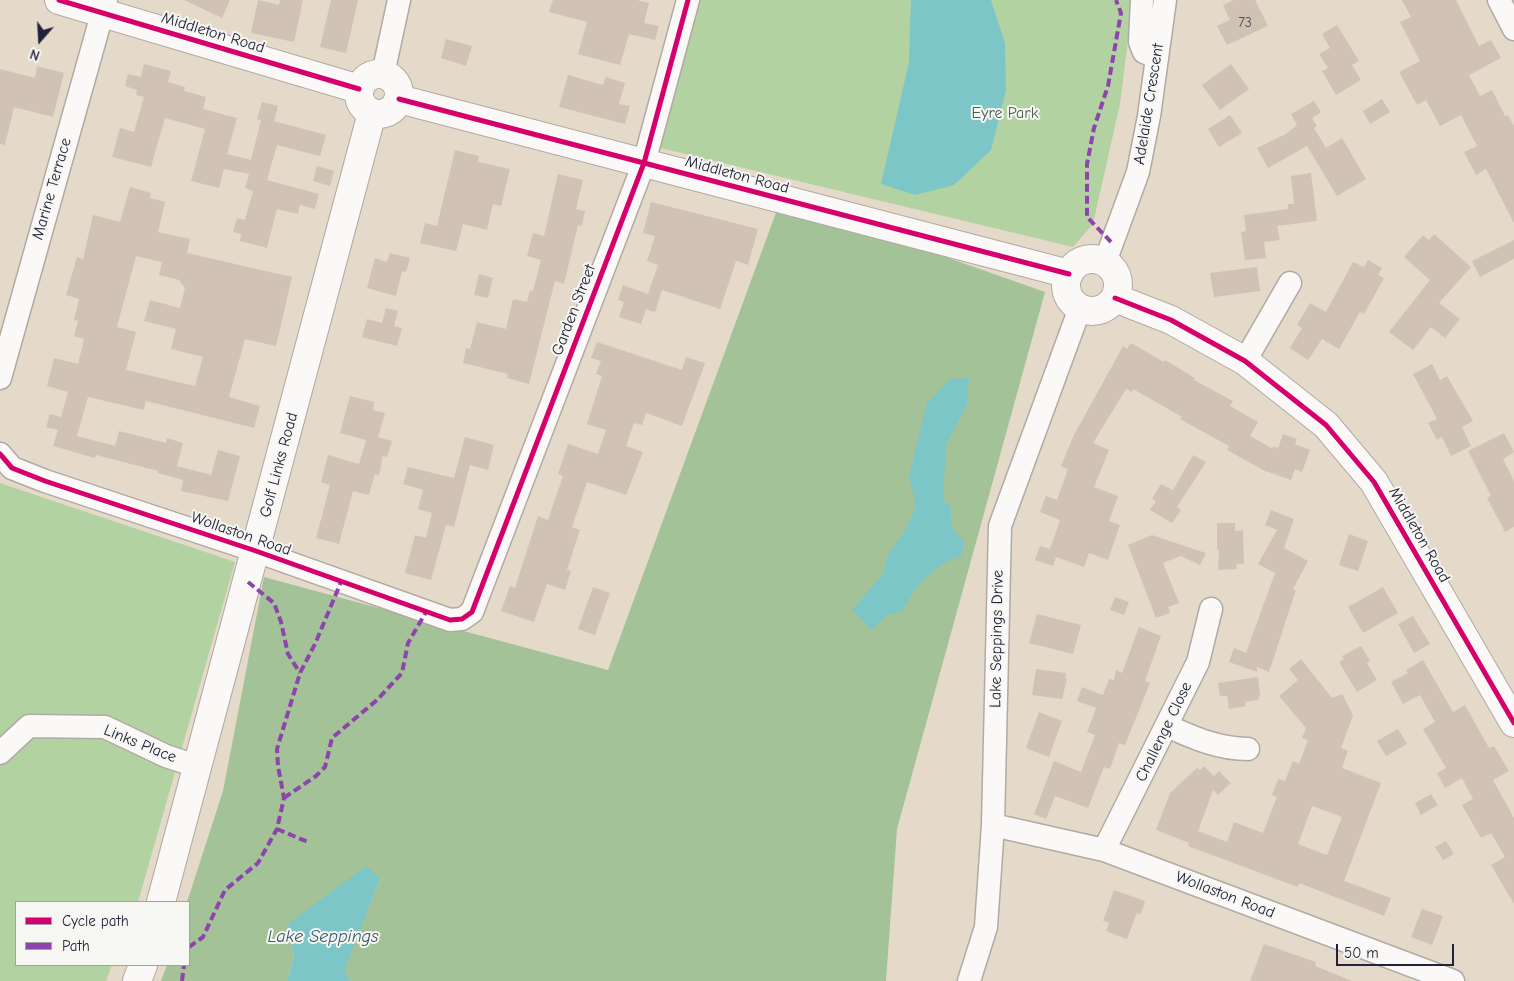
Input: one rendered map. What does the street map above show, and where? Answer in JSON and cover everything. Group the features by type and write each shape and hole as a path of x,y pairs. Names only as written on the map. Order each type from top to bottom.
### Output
{"main road":[{"name":"Middleton Road","path":"59,0 104,6 359,89"},
{"path":"383,74 396,84 399,99 388,112 372,113 361,104 359,89 368,77 383,74"},
{"name":"Middleton Road","path":"399,99 1069,274"},
{"name":"Golf Links Road","path":"161,901 199,767 372,113"},
{"path":"1095,259 1105,262 1113,269 1118,278 1115,298 1109,306 1100,310 1090,311 1080,308 1072,302 1068,293 1066,284 1069,274 1075,266 1084,260 1095,259"},
{"name":"Middleton Road","path":"1115,298 1171,320 1245,361 1326,425 1374,482 1511,708"},
{"path":"137,981 143,966"}],"street":[{"path":"383,74 399,0"},
{"name":"Garden Street","path":"462,619 472,612 644,163 688,0"},
{"path":"1142,0 1140,42 1144,52 1156,58"},
{"name":"Adelaide Crescent","path":"1105,262 1138,172 1149,116 1165,0"},
{"path":"1499,0 1514,30"},
{"name":"Marine Terrace","path":"0,378 104,6"},
{"path":"1245,361 1290,283"},
{"name":"Lake Seppings Drive","path":"969,981 986,927 993,825 1000,526 1080,308"},
{"name":"Wollaston Road","path":"6,461 45,481 256,551 450,620 462,619"},
{"name":"Challenge Close","path":"1104,850 1198,662 1211,609"},
{"name":"Links Place","path":"0,753 29,726 105,727 166,756 199,767"},
{"path":"1167,726 1230,749 1248,749"},
{"name":"Wollaston Road","path":"993,825 1104,850 1453,981"}],"green space":[{"name":"Eyre Park","path":"695,0 1133,0 1120,104 1093,224 1073,247 656,147"},
{"path":"781,199 1045,292 897,829 886,981 351,981 343,971 380,879 288,924 294,957 287,981 161,981 167,966 190,966 190,901 187,901 223,791 264,577 608,670"},
{"path":"0,483 235,562 138,901 15,901 15,966 112,966 106,981 0,981"}],"water":[{"path":"911,0 991,0 1005,43 1006,91 991,150 954,185 915,195 881,184 909,62"},
{"path":"969,378 967,404 946,445 943,500 951,506 953,529 964,540 962,555 933,571 920,584 902,611 887,615 872,630 852,610 883,574 887,556 904,532 916,507 909,476 927,403 950,379"},
{"name":"Lake Seppings","path":"366,866 380,879 344,971 351,981 287,981 294,957 288,924"}],"building":[{"path":"184,0 230,0 222,18"},
{"path":"258,0 279,5 280,0 303,0 294,42 251,33"},
{"path":"331,0 358,0 346,53 320,47"},
{"path":"553,0 637,0 649,3 644,23 659,26 655,40 629,34 620,65 578,54 587,22 549,12"},
{"path":"1234,0 1255,0 1268,26 1227,45 1217,26 1230,20 1223,5"},
{"path":"1402,0 1456,0 1479,46 1491,40 1501,58 1469,75 1480,96 1492,90 1505,116 1508,115 1514,126 1514,223 1486,169 1476,175 1464,152 1477,146 1461,115 1440,126 1426,100 1417,105 1399,72 1420,61 1400,22 1411,17"},
{"path":"1337,25 1359,61 1352,65 1361,80 1336,95 1322,71 1328,68 1319,54 1330,48 1322,34"},
{"path":"446,39 472,46 466,66 441,58"},
{"path":"144,64 171,71 168,82 185,87 184,91 206,97 203,109 237,118 227,154 251,160 261,120 257,119 262,102 278,106 274,121 326,135 320,156 277,145 267,180 319,194 315,209 300,205 298,214 277,209 267,248 240,241 241,234 233,232 237,218 245,220 253,191 245,188 249,174 224,169 219,188 191,181 205,129 165,118 151,167 112,157 120,128 134,132 144,97 136,95 137,90 125,86 128,74 141,77"},
{"path":"1231,64 1249,89 1220,110 1202,85"},
{"path":"37,66 64,73 53,117 14,107 5,145 0,144 0,69 35,78"},
{"path":"568,75 603,85 606,77 625,83 619,104 630,106 625,124 559,107"},
{"path":"1382,99 1390,112 1370,124 1363,111"},
{"path":"1314,101 1321,112 1312,118 1317,126 1314,128 1326,148 1342,138 1366,179 1337,196 1307,146 1268,168 1257,148 1286,134 1297,125 1291,114"},
{"path":"1230,115 1242,133 1219,147 1208,129"},
{"path":"455,150 479,156 478,162 510,169 501,206 493,204 487,230 463,224 456,251 420,243 425,223 437,226"},
{"path":"317,166 334,171 330,186 313,181"},
{"path":"1311,173 1317,221 1277,226 1280,240 1264,242 1266,258 1245,260 1241,232 1246,231 1244,215 1288,209 1288,204 1294,204 1291,176"},
{"path":"558,174 583,180 576,209 585,211 582,226 578,225 564,284 555,281 529,384 507,378 508,374 463,363 466,348 470,349 477,322 506,329 513,299 527,302 530,290 533,291 541,260 527,256 533,233 544,236"},
{"path":"130,187 151,193 150,198 165,202 158,232 190,239 187,253 292,277 276,346 245,339 229,397 260,406 254,428 146,401 144,410 88,397 77,436 115,446 119,431 166,443 167,438 183,443 177,466 211,475 218,450 240,456 228,501 181,491 183,480 158,473 158,471 96,455 95,458 53,446 58,430 46,427 50,414 61,417 68,392 47,386 54,358 78,364 84,339 74,336 78,321 74,320 79,299 66,295 77,257 83,259 93,215 120,222","holes":["136,256 162,262 159,275 179,280 185,288 180,308 150,300 144,321 176,329 171,349 203,357 195,386 126,370 136,332 117,327"]},
{"path":"651,202 758,229 748,265 736,261 720,309 662,290 655,312 646,309 641,324 619,317 624,302 618,300 623,285 648,294 658,265 647,261 655,236 643,233"},
{"path":"1434,234 1471,267 1439,303 1460,319 1445,338 1431,327 1413,350 1389,332 1430,280 1404,257 1423,235 1429,240"},
{"path":"1514,240 1514,259 1480,277 1472,261"},
{"path":"390,253 410,258 406,272 402,271 396,296 367,288 375,258 387,262"},
{"path":"1368,260 1382,268 1378,275 1384,278 1364,314 1360,312 1339,349 1322,339 1308,360 1290,348 1302,328 1297,325 1310,303 1326,312 1353,262 1364,267"},
{"path":"1257,267 1260,291 1214,297 1210,273"},
{"path":"479,274 493,278 488,298 474,295"},
{"path":"386,308 398,311 394,326 402,328 397,346 362,337 367,319 382,323"},
{"path":"597,342 682,370 686,357 705,363 682,426 646,413 642,425 634,423 626,446 643,452 626,495 587,482 572,527 580,530 567,570 571,571 565,590 547,584 534,622 501,611 510,586 515,588 538,516 548,520 563,476 558,474 568,444 598,454 606,430 587,424 602,376 596,374 601,361 591,358"},
{"path":"1131,343 1164,362 1165,360 1195,378 1194,380 1233,401 1230,406 1258,422 1250,436 1273,449 1273,446 1278,448 1283,434 1297,439 1295,444 1310,450 1302,472 1295,469 1291,480 1263,470 1227,450 1229,446 1180,419 1182,417 1133,389 1132,392 1126,389 1093,443 1109,450 1094,487 1118,496 1109,521 1120,525 1108,560 1089,553 1084,567 1056,557 1053,566 1035,560 1040,546 1050,549 1060,520 1040,512 1046,496 1057,500 1068,469 1061,466 1074,435 1123,346 1127,349"},
{"path":"1432,364 1440,380 1447,376 1473,421 1462,427 1471,446 1451,456 1442,437 1437,440 1428,423 1437,419 1413,374"},
{"path":"350,396 374,402 373,410 385,413 378,437 392,441 387,457 383,456 379,475 375,474 369,495 353,491 339,544 316,538 330,485 321,482 328,455 359,464 366,440 340,433"},
{"path":"1504,433 1514,452 1503,459 1514,481 1514,527 1505,532 1487,498 1491,496 1468,451"},
{"path":"465,437 494,445 488,470 470,465 454,527 446,525 431,580 405,573 415,535 426,538 432,513 418,509 423,490 403,484 408,467 454,478"},
{"path":"1193,455 1206,462 1177,507 1181,510 1172,523 1150,510 1156,501 1152,499 1161,484 1173,490"},
{"path":"1271,510 1294,519 1284,548 1308,561 1293,589 1296,590 1269,672 1257,667 1257,672 1229,662 1234,648 1246,653 1275,573 1258,564 1277,530 1265,525"},
{"path":"1217,523 1235,523 1235,531 1243,530 1244,564 1236,564 1237,569 1218,570"},
{"path":"1349,534 1368,541 1358,571 1339,565"},
{"path":"1152,535 1206,553 1200,565 1181,556 1163,563 1179,603 1168,607 1170,613 1156,618 1128,545"},
{"path":"593,587 610,593 595,635 578,629"},
{"path":"1383,587 1398,613 1363,633 1348,607"},
{"path":"1115,597 1129,602 1124,615 1110,610"},
{"path":"1037,614 1081,625 1073,654 1029,643"},
{"path":"1413,616 1430,644 1414,653 1398,624"},
{"path":"1139,627 1161,636 1145,681 1150,683 1125,745 1119,743 1110,769 1104,767 1088,808 1055,796 1046,819 1034,814 1054,761 1081,772 1095,735 1087,732 1096,708 1077,701 1082,687 1103,695 1109,679 1114,680 1116,670 1122,673"},
{"path":"1361,646 1370,661 1367,663 1377,680 1357,692 1339,662 1344,659 1342,656"},
{"path":"1301,659 1332,698 1342,694 1353,715 1341,748 1348,751 1342,768 1381,783 1344,881 1391,898 1384,916 1299,883 1298,887 1188,846 1189,843 1156,830 1170,793 1197,768 1200,770 1204,766 1214,776 1219,771 1231,783 1218,795 1213,790 1198,831 1227,842 1234,822 1263,833 1277,797 1272,795 1278,779 1285,781 1293,761 1299,764 1308,740 1302,738 1306,728 1279,696 1298,680 1289,669","holes":["1312,806 1342,817 1327,855 1298,844"]},
{"path":"1423,660 1453,712 1465,705 1489,748 1494,746 1509,771 1493,780 1514,818 1514,904 1491,865 1505,857 1491,833 1481,838 1462,805 1473,799 1462,778 1445,788 1437,773 1446,768 1423,729 1435,722 1420,695 1403,704 1391,682 1408,673 1406,670"},
{"path":"1036,669 1066,673 1065,679 1067,679 1062,699 1032,695"},
{"path":"1258,677 1260,695 1258,700 1245,702 1246,706 1229,709 1227,696 1220,696 1218,683"},
{"path":"1039,712 1062,721 1049,757 1026,748"},
{"path":"1398,729 1407,744 1386,756 1377,741"},
{"path":"1431,794 1438,805 1421,815 1415,803"},
{"path":"1446,841 1454,854 1443,860 1435,847"},
{"path":"1114,890 1145,901 1141,914 1137,913 1127,939 1106,931 1109,923 1103,921"},
{"path":"1422,909 1443,916 1432,945 1411,937"},
{"path":"1264,944 1316,962 1315,966 1352,981 1250,981"}],"marked path":[{"path":"1111,242 1087,217 1087,164 1094,128 1108,86 1121,13 1116,0"},
{"path":"248,582 274,603 281,622 288,654 300,673"},
{"path":"190,946 203,937 225,890 258,863 277,829 284,798 277,749 300,673 315,644 341,582"},
{"path":"284,798 316,776 325,767 332,738 377,700 402,673 408,643 426,612"},
{"path":"277,829 308,842"},
{"path":"182,981 184,966"}],"cycle path":[{"path":"59,0 359,89"},
{"path":"0,454 12,468 45,481 256,551 450,620 462,619 472,612 644,163 688,0"},
{"path":"399,99 1069,274"},
{"path":"1115,298 1171,320 1245,361 1326,425 1374,482 1514,723"}]}
